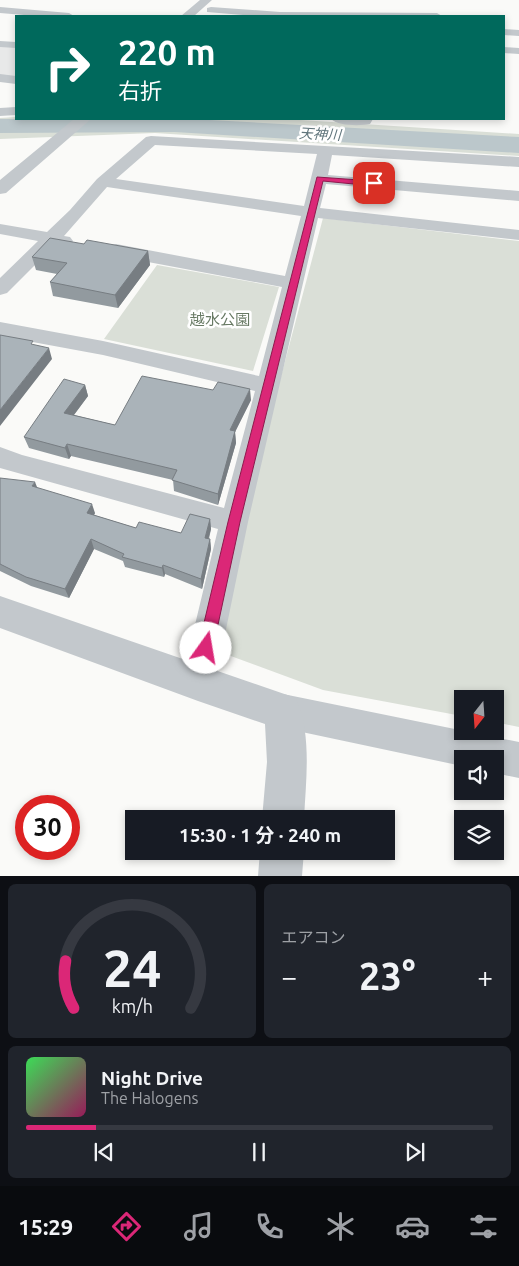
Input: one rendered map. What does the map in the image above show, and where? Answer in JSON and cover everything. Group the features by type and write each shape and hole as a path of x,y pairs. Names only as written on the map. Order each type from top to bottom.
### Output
{"street":[{"path":"190,15 207,9 222,0"},
{"path":"207,9 280,15 396,13 423,15"},
{"path":"0,10 58,15"},
{"path":"505,32 519,33"},
{"path":"0,44 15,45"},
{"path":"505,50 519,51"},
{"path":"0,78 15,80"},
{"path":"0,112 15,111"},
{"path":"0,172 46,134 82,120"},
{"path":"0,189 65,127"},
{"path":"0,289 76,214 103,182 151,140 519,162"},
{"path":"198,683 234,522 326,150"},
{"path":"320,179 519,196"},
{"path":"103,182 310,212 519,235"},
{"path":"0,230 80,244"},
{"path":"99,248 293,283"},
{"path":"0,329 103,348 268,386"},
{"path":"0,457 17,464 234,522"},
{"path":"0,612 282,711 519,760"},
{"path":"282,711 287,762 284,810"},
{"path":"280,876 281,860"}],"shaded area":[{"path":"0,46 15,47 15,78 0,76"}],"green space":[{"path":"15,117 15,120 301,120 519,134 519,156 155,133 0,139 0,118"},
{"path":"323,218 519,241 519,727 504,724 504,690 454,690 454,715 323,690 209,648"},
{"name":"越水公園","path":"157,265 279,287 253,371 104,339"}],"building":[{"path":"50,238 84,244 87,240 148,251 115,295 50,282 67,263 32,257"},
{"path":"0,335 33,341 31,344 49,348 0,410"},
{"path":"142,376 213,390 218,382 250,389 230,430 235,431 218,494 172,480 177,470 67,444 65,448 24,437 64,379 85,385 64,413 115,425"},
{"path":"0,478 35,482 32,486 92,504 87,513 136,528 139,522 181,533 190,514 210,519 205,538 210,539 201,579 163,565 162,568 122,557 124,554 91,539 65,589 26,577 0,564"}],"waterway":[{"name":"天神川","path":"0,126 175,125 519,145"}],"route":[{"path":"206,648 234,522 301,247 320,179 374,183"}]}
